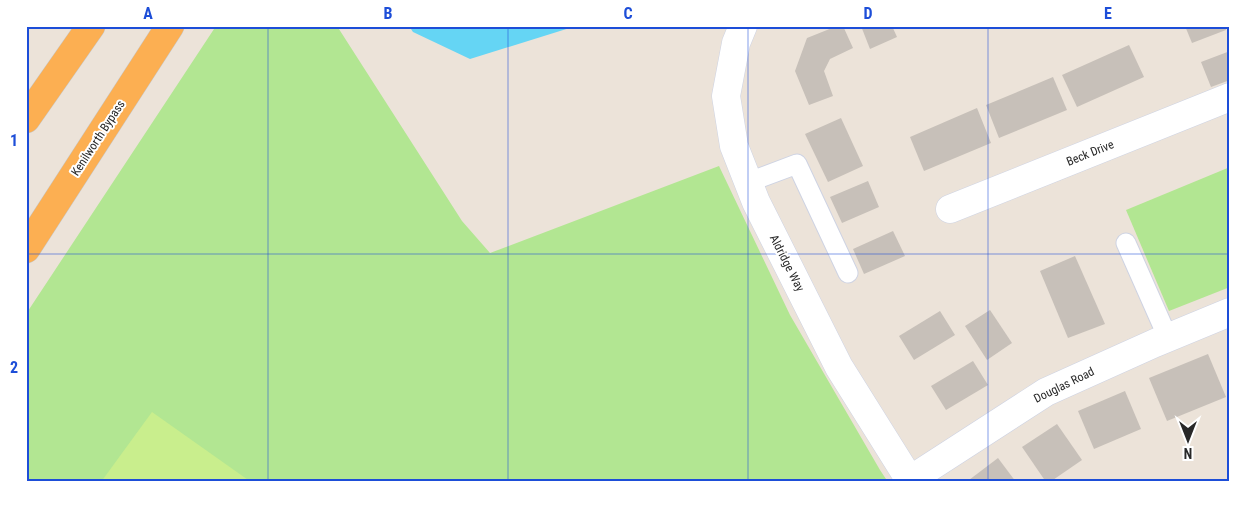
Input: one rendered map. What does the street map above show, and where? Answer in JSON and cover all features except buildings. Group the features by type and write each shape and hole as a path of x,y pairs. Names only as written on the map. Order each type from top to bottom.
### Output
{"highway":[{"path":"26,119 91,26"},
{"name":"Kenilworth Bypass","path":"26,249 170,26"}],"street":[{"name":"Aldridge Way","path":"743,26 736,43 726,96 734,146 756,202 839,367 911,481"},
{"name":"Beck Drive","path":"950,209 1230,97"},
{"name":"Douglas Road","path":"911,481 1046,392 1230,312"}],"lane":[{"path":"749,182 797,164 848,273"},
{"path":"1126,243 1168,338"}],"green space":[{"path":"216,26 337,26 462,221 490,253 719,166 790,315 888,482 26,482 26,314"},
{"path":"1230,167 1230,287 1169,311 1126,210"},
{"path":"152,412 251,482 101,482"}],"water":[{"path":"409,26 576,26 470,59 413,32"}]}
